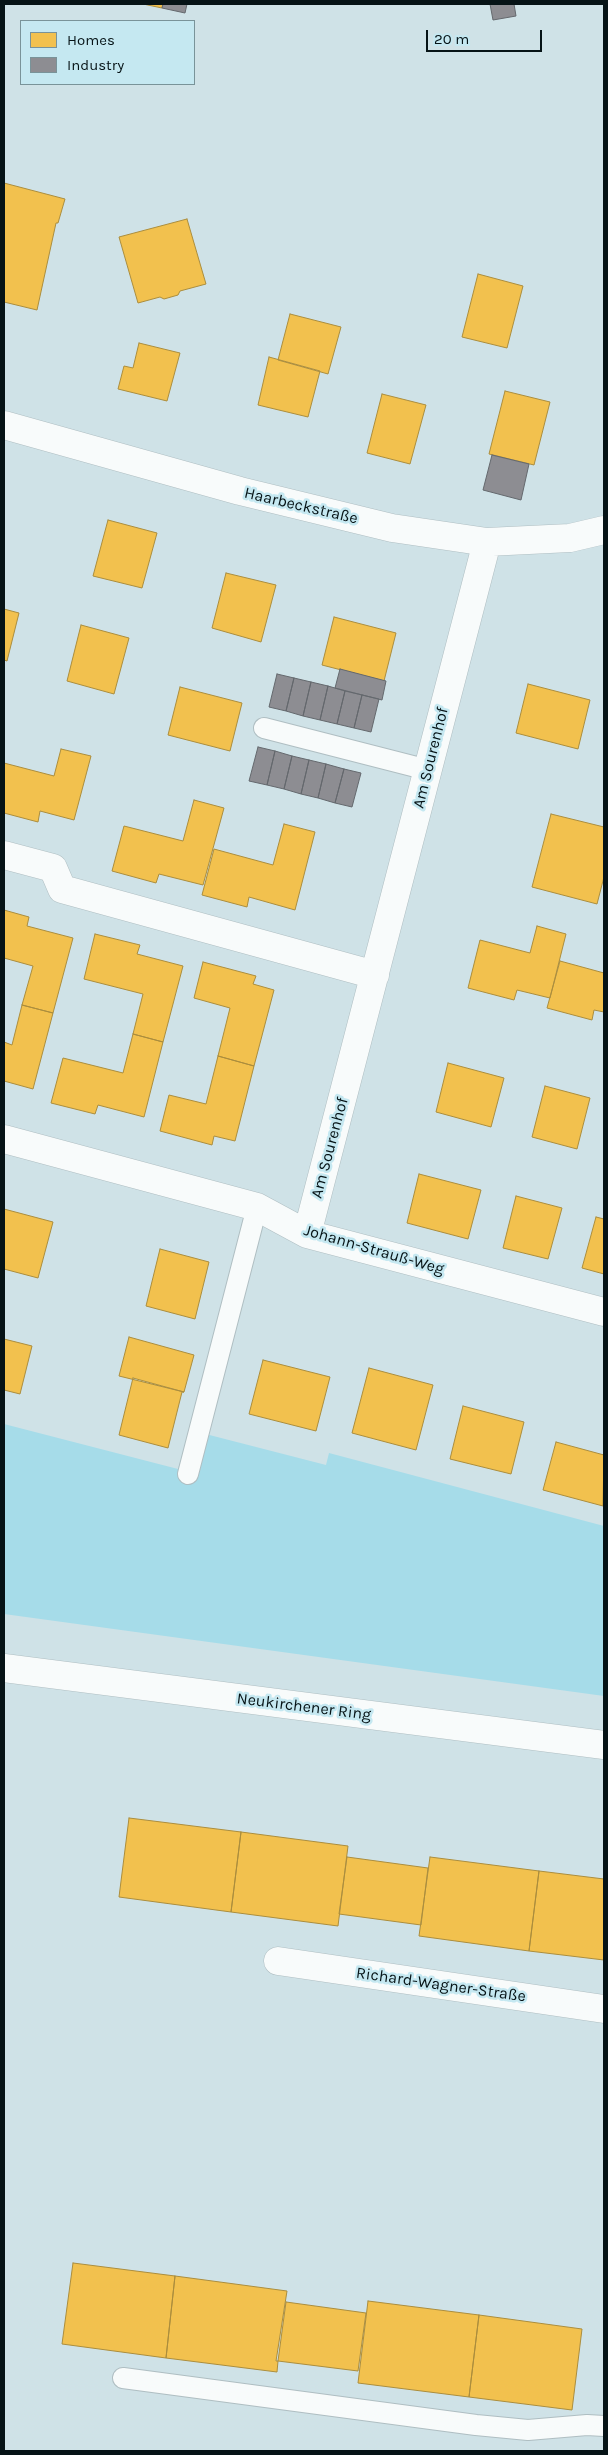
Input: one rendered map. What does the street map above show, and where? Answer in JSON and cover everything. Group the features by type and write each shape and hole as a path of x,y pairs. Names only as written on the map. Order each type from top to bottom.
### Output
{"street":[{"name":"Haarbeckstraße","path":"4,425 240,491 392,528 487,542 570,538 604,530"},
{"name":"Am Sourenhof","path":"308,1234 487,542"},
{"path":"4,855 53,868 62,889 375,975"},
{"name":"Johann-Strauß-Weg","path":"4,1139 257,1207 308,1234 604,1312"},
{"name":"Neukirchener Ring","path":"4,1668 604,1745"},
{"name":"Richard-Wagner-Straße","path":"278,1961 604,2009"}],"lane":[{"path":"264,728 428,770"},
{"path":"188,1474 257,1207"},
{"path":"123,2378 476,2425 528,2430 587,2425 604,2426"}],"shaded area":[{"path":"4,1424 178,1469 190,1430 326,1465 329,1453 604,1526 604,1696 4,1614"}],"building: Homes":[{"path":"143,4 163,4 162,8"},
{"path":"4,183 65,199 58,223 56,223 37,310 4,302"},
{"path":"187,219 206,284 180,291 178,295 164,299 160,297 138,303 119,237"},
{"path":"478,274 523,286 507,348 462,337"},
{"path":"290,314 341,327 328,374 278,360"},
{"path":"139,343 180,353 167,401 118,389 124,366 133,368"},
{"path":"269,357 320,371 308,417 258,405"},
{"path":"505,391 550,402 534,465 489,454"},
{"path":"382,394 426,405 410,464 367,453"},
{"path":"108,520 157,533 142,588 93,576"},
{"path":"226,573 276,585 261,642 212,628"},
{"path":"4,609 19,613 7,661 4,660"},
{"path":"334,617 396,633 384,681 322,665"},
{"path":"81,625 129,638 114,694 67,681"},
{"path":"528,684 590,700 578,749 516,733"},
{"path":"180,687 242,703 230,751 168,735"},
{"path":"61,749 91,756 74,820 40,811 38,822 4,813 4,763 54,776"},
{"path":"194,800 224,808 203,885 159,874 156,883 112,871 124,826 183,841"},
{"path":"551,814 604,827 604,877 597,904 532,887"},
{"path":"284,824 315,832 295,910 249,897 247,907 202,895 214,849 273,865"},
{"path":"4,910 29,917 27,926 73,938 53,1013 22,1005 33,966 4,958"},
{"path":"537,926 566,934 550,998 517,990 514,1000 468,988 480,940 530,953"},
{"path":"95,934 140,945 137,954 183,966 163,1042 133,1034 143,994 84,979"},
{"path":"560,961 604,973 604,1012 594,1010 592,1020 547,1008"},
{"path":"203,962 256,976 253,984 274,990 254,1066 218,1056 230,1008 194,998"},
{"path":"22,1005 53,1013 33,1089 4,1081 4,1042 12,1045"},
{"path":"133,1034 163,1042 144,1117 98,1105 95,1114 51,1103 63,1058 123,1073"},
{"path":"218,1056 254,1066 235,1141 214,1136 212,1145 160,1131 169,1095 206,1104"},
{"path":"448,1063 504,1078 491,1127 436,1112"},
{"path":"545,1086 590,1098 577,1149 532,1137"},
{"path":"419,1174 481,1190 468,1239 407,1223"},
{"path":"516,1196 562,1208 548,1259 503,1248"},
{"path":"4,1209 53,1222 38,1278 4,1269"},
{"path":"596,1217 604,1219 604,1274 582,1268"},
{"path":"160,1249 209,1262 195,1319 146,1306"},
{"path":"129,1337 194,1355 184,1392 119,1376"},
{"path":"4,1339 32,1346 20,1394 4,1390"},
{"path":"263,1360 330,1377 316,1431 249,1414"},
{"path":"369,1368 433,1385 416,1450 352,1433"},
{"path":"133,1378 184,1392 182,1392 168,1448 119,1435"},
{"path":"463,1406 524,1422 511,1474 450,1459"},
{"path":"556,1442 604,1455 603,1506 543,1490"},
{"path":"129,1818 241,1832 231,1912 119,1897"},
{"path":"241,1832 348,1846 338,1926 231,1912"},
{"path":"347,1857 428,1868 421,1925 339,1914"},
{"path":"430,1857 539,1871 529,1951 419,1936"},
{"path":"539,1871 604,1879 604,1960 529,1951"},
{"path":"73,2263 175,2276 166,2358 62,2344"},
{"path":"175,2276 287,2291 276,2361 278,2361 277,2372 166,2358"},
{"path":"368,2301 479,2315 469,2397 358,2383"},
{"path":"286,2302 366,2313 358,2371 278,2361"},
{"path":"479,2315 582,2329 572,2410 469,2397"}],"building: Industry":[{"path":"163,4 187,4 185,13 162,8"},
{"path":"490,4 514,4 516,16 493,20"},
{"path":"492,455 529,464 521,500 483,490"},
{"path":"340,669 386,681 382,700 335,688"},
{"path":"277,674 294,678 286,711 269,707"},
{"path":"294,678 311,682 303,716 286,711"},
{"path":"311,682 328,686 320,720 303,716"},
{"path":"328,686 345,691 337,724 320,720"},
{"path":"345,691 362,695 354,728 337,724"},
{"path":"362,695 379,699 371,732 354,728"},
{"path":"258,747 275,751 267,785 249,781"},
{"path":"275,751 292,756 284,789 267,785"},
{"path":"292,756 309,760 301,794 284,789"},
{"path":"309,760 326,764 318,798 301,794"},
{"path":"326,764 344,769 335,803 318,798"},
{"path":"344,769 361,773 352,807 335,803"}]}
